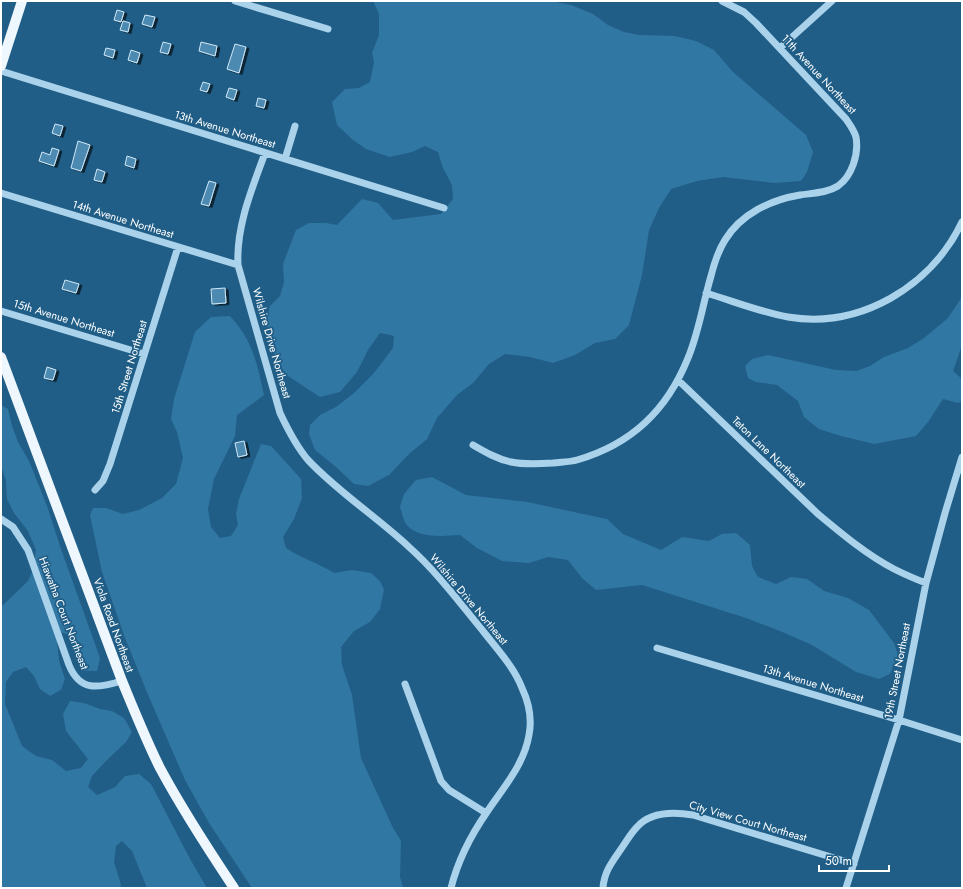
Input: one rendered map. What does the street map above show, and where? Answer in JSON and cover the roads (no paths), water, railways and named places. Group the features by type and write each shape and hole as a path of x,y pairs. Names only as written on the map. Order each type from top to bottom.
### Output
{"main road":[{"path":"1,66 4,42 22,1"},
{"name":"Viola Road Northeast","path":"1,356 122,680 146,738 161,769 202,839 234,888"}],"street":[{"path":"235,1 328,29"},
{"name":"11th Avenue Northeast","path":"706,293 716,257 725,240 746,216 764,206 796,196 827,191 837,186 843,182 851,170 857,145 856,136 852,127 780,48 744,12 722,1"},
{"path":"780,48 832,1"},
{"name":"13th Avenue Northeast","path":"1,71 444,208"},
{"path":"285,159 295,126"},
{"path":"238,265 237,251 240,227 264,153"},
{"name":"14th Avenue Northeast","path":"1,193 238,265"},
{"path":"473,445 495,457 511,462 536,464 576,460 610,448 633,433 653,416 667,398 689,357 706,293 788,317 823,319 854,314 886,301 918,280 949,245 962,222"},
{"name":"15th Street Northeast","path":"95,490 102,481 110,464 178,247"},
{"name":"Wilshire Drive Northeast","path":"238,265 276,401 290,434 298,447 308,460 408,546 442,580 505,659 522,688 527,703 530,721 526,748 509,780 486,813 464,849 451,888"},
{"name":"15th Avenue Northeast","path":"1,311 144,354"},
{"name":"Teton Lane Northeast","path":"678,380 818,514 882,562 926,583"},
{"name":"19th Street Northeast","path":"846,888 899,720 926,583 962,457"},
{"name":"Hiawatha Court Northeast","path":"1,519 13,527 28,550 69,664 76,678 83,684 94,686 122,680"},
{"name":"13th Avenue Northeast","path":"657,648 962,740"},
{"path":"405,684 441,781 449,790 486,813"},
{"name":"City View Court Northeast","path":"603,888 604,878 609,866 638,826 652,817 665,813 693,815 854,864"}]}
